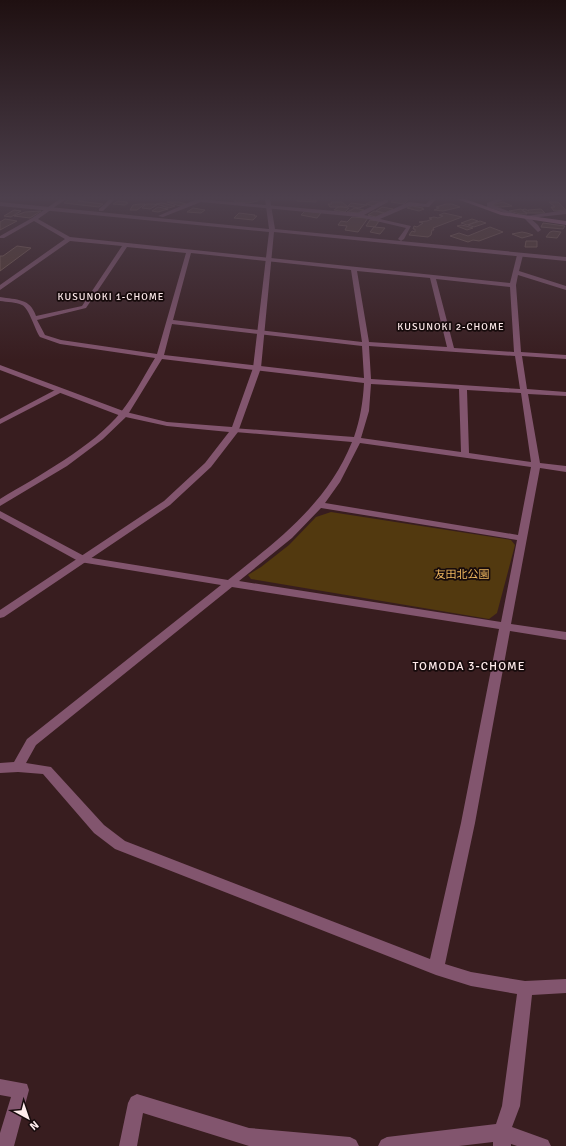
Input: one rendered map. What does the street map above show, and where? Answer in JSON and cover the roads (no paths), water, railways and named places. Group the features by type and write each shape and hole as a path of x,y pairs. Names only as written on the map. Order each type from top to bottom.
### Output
{"street":[{"path":"0,288 50,252"},
{"path":"33,319 84,307 120,252"},
{"path":"0,503 64,464 100,437 124,414 160,357 189,252"},
{"path":"204,252 514,285"},
{"path":"0,615 167,503 208,466 235,430 257,368 270,252"},
{"path":"496,252 566,260"},
{"path":"532,252 566,256"},
{"path":"436,968 468,824 536,464 518,355 514,285 520,255"},
{"path":"18,767 31,742 289,536 318,505 341,474 356,440 365,411 368,381 354,268"},
{"path":"516,272 566,288"},
{"path":"432,276 451,350"},
{"path":"0,299 23,303 30,308 33,319 42,336 60,342 160,357 368,381 566,394"},
{"path":"169,322 364,344 566,357"},
{"path":"0,366 60,391 124,414 167,424 356,440 566,469"},
{"path":"463,388 465,455"},
{"path":"0,422 60,391"},
{"path":"318,505 521,538"},
{"path":"0,514 83,560 566,636"},
{"path":"0,768 18,767 47,770 99,829 120,845 436,968 471,979 525,988 566,986"},
{"path":"502,1139 511,1106 525,988"},
{"path":"0,1088 21,1090 5,1146"},
{"path":"128,1146 138,1103 248,1141 350,1146"},
{"path":"387,1146 502,1139 542,1146"}],"district":[{"name":"KUSUNOKI 1-CHOME","path":"111,296"},
{"name":"KUSUNOKI 2-CHOME","path":"451,326"},
{"name":"TOMODA 3-CHOME","path":"469,666"}],"park label":[{"name":"友田北公園","path":"462,574"}]}
